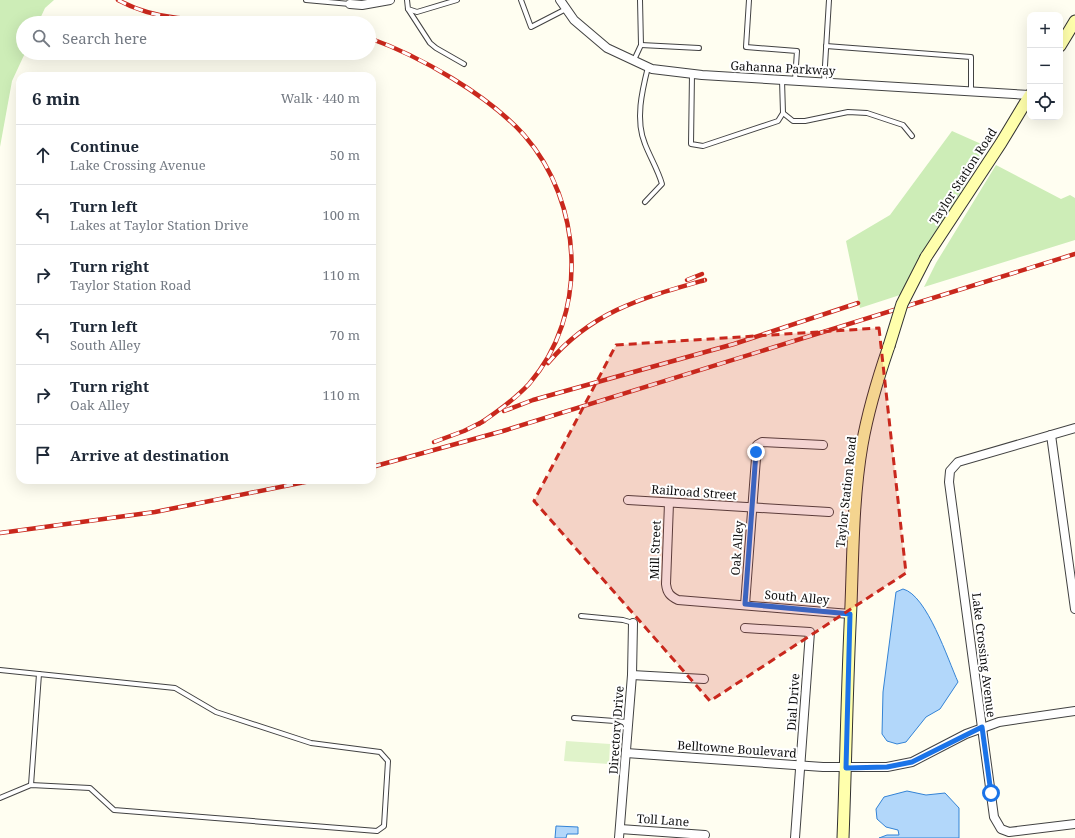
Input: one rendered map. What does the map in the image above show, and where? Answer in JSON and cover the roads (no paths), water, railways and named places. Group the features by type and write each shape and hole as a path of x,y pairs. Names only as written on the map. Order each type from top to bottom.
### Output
{"main road":[{"path":"1063,41 1075,21"},
{"name":"Taylor Station Road","path":"843,838 850,614 855,512 862,445 877,380 906,294 926,257 1001,143 1027,100"}],"street":[{"path":"346,2 362,5 390,0"},
{"name":"Gahanna Parkway","path":"560,0 574,20 607,48 648,67 692,74 1027,95"},
{"path":"1075,428 1051,435 1075,609"},
{"name":"Lake Crossing Avenue","path":"1051,435 958,462 950,471 949,482 994,817 1001,829 1009,832 1023,832 1075,824"},
{"name":"Oak Alley","path":"745,604 758,445 762,442 824,445"},
{"name":"Railroad Street","path":"628,500 830,512"},
{"name":"Mill Street","path":"669,503 666,584 667,591 671,597"},
{"name":"South Alley","path":"671,597 678,600 745,604 850,614"},
{"name":"Directory Drive","path":"619,838 632,675 633,623"},
{"name":"Dial Drive","path":"745,628 810,632 795,838"},
{"path":"632,675 704,679"},
{"name":"Belltowne Boulevard","path":"626,753 801,766 846,768 887,767 912,762 982,727 999,722 1075,710"},
{"name":"Toll Lane","path":"620,829 705,835"}],"lane":[{"path":"306,0 346,2"},
{"path":"407,0 408,9 430,43 464,64"},
{"path":"408,9 417,12 457,0"},
{"path":"521,0 531,27 566,8"},
{"path":"634,60 641,45 640,0"},
{"path":"749,0 746,47 797,51 795,80"},
{"path":"824,82 829,0"},
{"path":"641,45 699,48"},
{"path":"826,46 971,57 971,91"},
{"path":"645,202 662,184 660,175 644,142 640,126 642,91 648,67"},
{"path":"692,74 691,144 703,146 778,121 783,113 782,79"},
{"path":"783,113 793,121 805,121 848,112 867,113 903,125 912,136"},
{"path":"581,616 623,620 633,623"},
{"path":"0,670 175,688 216,712 311,743 380,752 388,761 384,826 376,831 114,810 90,788 31,785 0,798"},
{"path":"31,785 39,674"},
{"path":"574,718 628,722"}],"water":[{"path":"903,589 912,594 928,615 943,644 958,682 940,709 926,717 906,742 897,744 887,741 882,734 883,692 896,592"},
{"path":"907,791 926,795 945,793 959,808 959,838 879,838 887,835 899,835 898,830 886,827 877,819 876,809 884,797"},
{"path":"556,826 578,827 578,834 567,834 566,838 555,838"}],"railway":[{"path":"118,0 141,10 164,16"},
{"path":"376,41 410,55 452,78 473,91 509,120 524,135 544,162 559,193 568,225 572,259 570,293 562,326 548,356 529,384 505,406 479,424"},
{"path":"376,466 503,431 1075,254"},
{"path":"687,280 702,274"},
{"path":"548,363 565,345 600,319 639,300 705,280"},
{"path":"504,411 533,400 734,344 858,303"},
{"path":"434,442 464,431 484,421"},
{"path":"0,533 155,512 295,484"}]}
